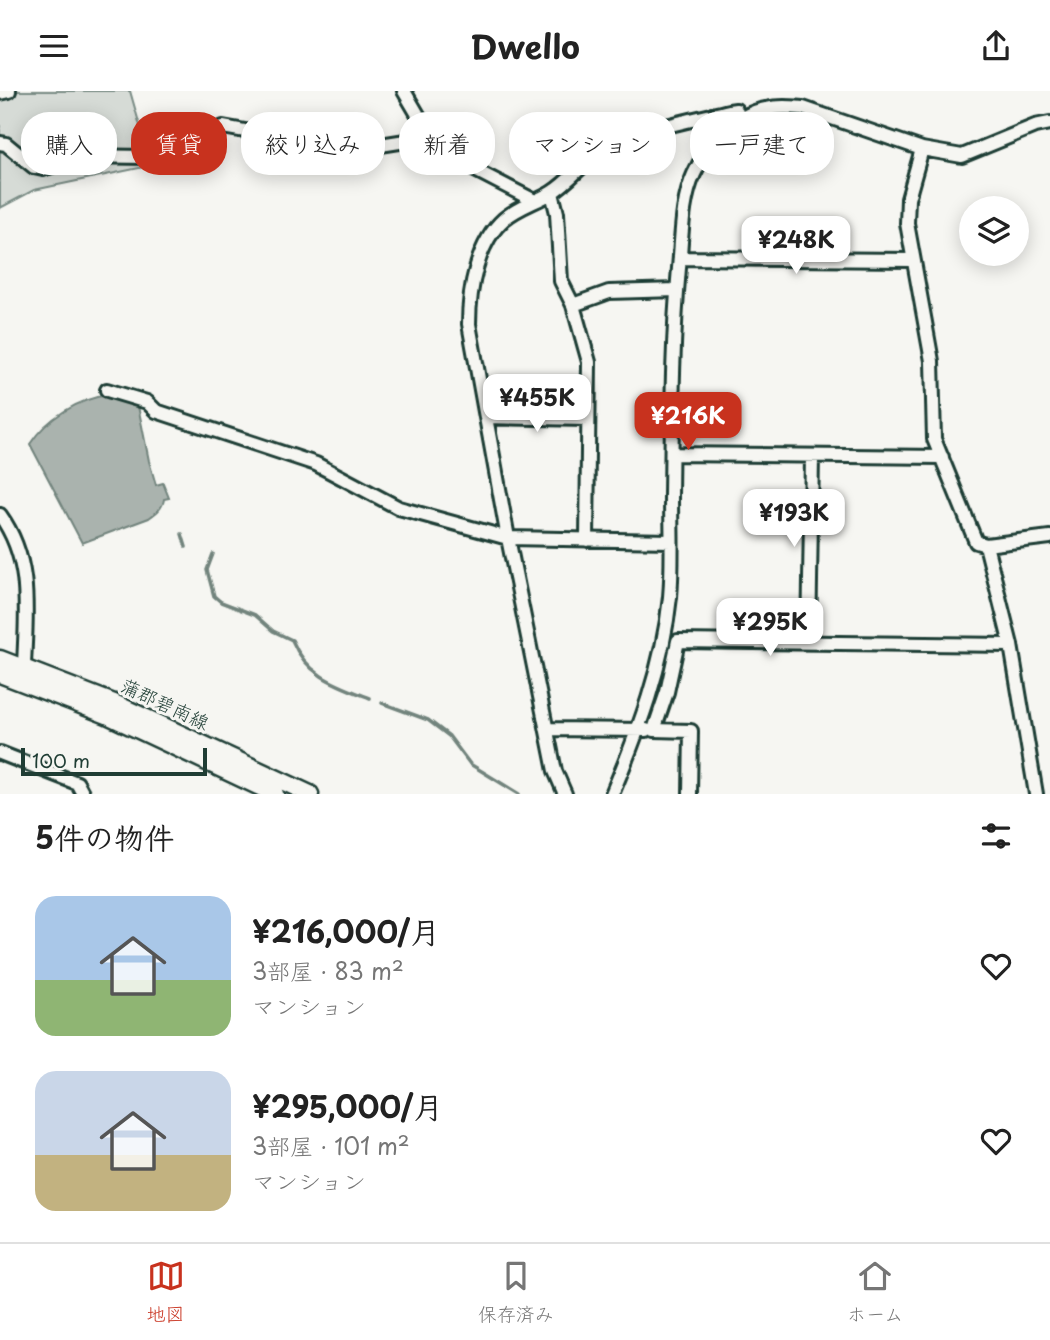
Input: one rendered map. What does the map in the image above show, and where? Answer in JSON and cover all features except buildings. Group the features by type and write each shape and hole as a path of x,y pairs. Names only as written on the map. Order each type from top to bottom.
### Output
{"main road":[{"name":"蒲郡碧南線","path":"0,659 24,666 114,703 310,794"},
{"name":"蒲郡碧南線","path":"0,674 107,715 275,794"}],"street":[{"path":"0,93 9,91"},
{"path":"404,91 416,112"},
{"path":"757,112 763,109 803,108 815,112"},
{"path":"834,119 922,149 962,156 1035,126 1050,123"},
{"path":"565,794 555,771 508,538 469,324 469,296 486,242 504,219 552,193 602,149 633,137 690,122"},
{"path":"0,143 34,167 43,169 80,156 147,157 223,127 283,138 336,152 399,143"},
{"path":"922,149 908,198 907,223 932,361 934,439 976,541 986,545 1050,537"},
{"path":"485,175 535,201"},
{"path":"612,794 639,730 662,652 670,594 677,290 687,195 693,175"},
{"path":"552,193 557,213 559,272 573,305 589,362 587,540"},
{"path":"680,258 913,260"},
{"path":"573,305 610,292 677,290"},
{"path":"107,390 147,402 156,411 317,464 399,508 508,538 671,541"},
{"path":"485,417 588,419"},
{"path":"672,454 942,457"},
{"path":"809,642 812,456"},
{"path":"0,515 11,530 21,556 27,587 24,666"},
{"path":"986,545 1011,645 1036,794"},
{"path":"654,730 667,692 678,641 1011,645"},
{"path":"547,729 691,731 691,794"},
{"path":"0,753 77,783 83,794"}],"shaded area":[{"path":"0,91 130,91 136,112 131,112 131,170 117,173 117,112 21,112 21,175 106,175 34,190 0,208"},
{"path":"109,395 138,406 156,485 163,483 169,498 164,499 161,508 149,518 82,543 30,444 45,426 64,411 86,400"}],"waterway":[{"path":"182,534 186,547"},
{"path":"213,554 207,570 214,596 221,602 255,615 273,631 292,640 306,662 324,678 370,698"},
{"path":"382,703 428,720 449,736 470,764 519,794"}]}
